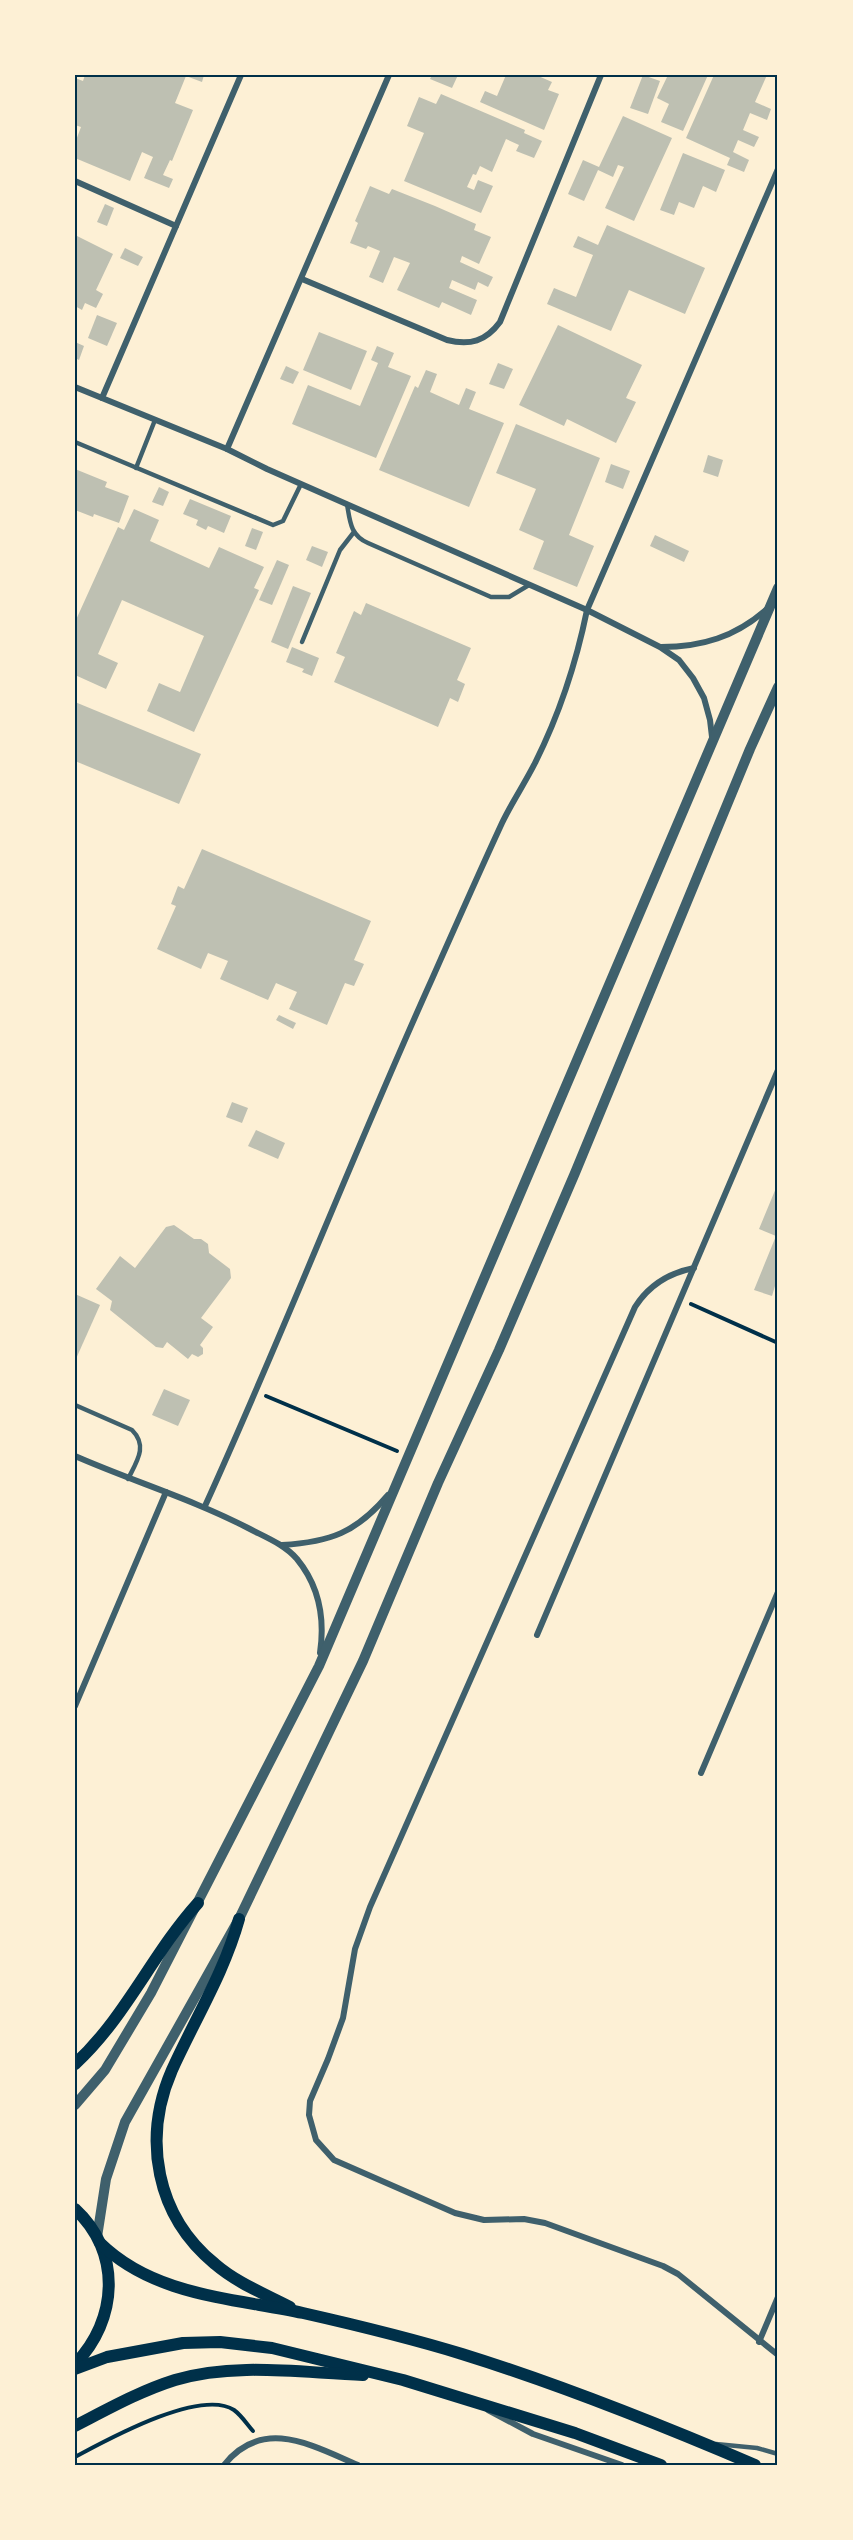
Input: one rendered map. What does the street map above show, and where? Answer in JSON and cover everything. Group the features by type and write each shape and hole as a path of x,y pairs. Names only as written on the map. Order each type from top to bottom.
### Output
{"main road":[{"path":"75,2064 121,2013 161,1950 198,1903"},
{"path":"239,1919 218,1979 172,2071 159,2109 156,2134 157,2159 161,2184 170,2208 182,2229 198,2249 216,2266 237,2280 302,2313"},
{"path":"75,2209 84,2217 99,2240 113,2255 134,2268 179,2288 203,2295 302,2313 461,2354 615,2407 756,2465"},
{"path":"75,2364 88,2351 102,2326 109,2298 108,2270 99,2240"},
{"path":"75,2369 107,2357 183,2343 220,2342 272,2348 388,2376 575,2433 661,2465"},
{"path":"75,2426 145,2390 211,2373 245,2371 388,2376"}],"street":[{"path":"102,398 241,75"},
{"path":"227,449 389,75"},
{"path":"302,279 447,340 463,344 485,337 500,322 601,75"},
{"path":"205,1506 257,1392 321,1234 424,997 504,820 535,763 562,703 577,659 587,610 778,169"},
{"path":"75,181 176,226"},
{"path":"75,387 227,449 587,610 660,647 679,660 699,688 711,720 712,742"},
{"path":"75,2105 105,2070 124,2041 198,1903 319,1666 778,588"},
{"path":"660,647 685,647 708,643 731,634 770,607"},
{"path":"99,2240 106,2179 125,2122 239,1919 363,1661 438,1483 499,1350 570,1184 750,749 778,687"},
{"path":"537,1635 778,1070"},
{"path":"694,1268 682,1270 659,1280 634,1307 369,1907 355,1949 343,2018 314,2089 309,2115 316,2140 334,2160 455,2213 484,2220 524,2219 545,2223 663,2266 693,2284 759,2342 778,2355"},
{"path":"75,1456 128,1479 205,1506 282,1545 296,1558 316,1589 323,1626 319,1666"},
{"path":"282,1545 325,1540 344,1533 362,1523 392,1491"},
{"path":"75,1706 166,1492"},
{"path":"701,1773 778,1592"},
{"path":"759,2342 778,2297"},
{"path":"480,2404 506,2421 533,2434 622,2465"},
{"path":"224,2465 244,2447 261,2440 280,2438 298,2439 358,2465"}],"lane":[{"path":"136,468 155,420"},
{"path":"75,442 273,525 283,521 301,484"},
{"path":"347,504 354,532 362,540 491,597 509,597 529,585"},
{"path":"302,642 340,549 354,532"},
{"path":"75,1405 132,1430 138,1437 141,1445 140,1454 128,1479"},
{"path":"705,2444 757,2448 778,2454"}],"path":[{"path":"681,1300 778,1343"},
{"path":"257,1392 407,1456"},
{"path":"75,2457 166,2413 195,2405 216,2405 234,2409 261,2440"}],"building":[{"path":"85,75 204,75 202,82 186,76 175,103 193,110 172,161 170,160 163,175 173,179 169,188 144,178 153,157 142,152 130,181 75,158 75,143 81,127 75,125 75,78 83,81"},
{"path":"432,75 458,75 452,88 430,79"},
{"path":"506,75 536,75 552,82 548,90 559,94 544,130 480,102 485,91 497,96"},
{"path":"643,75 660,81 648,114 630,108"},
{"path":"668,75 708,75 683,131 661,122 669,104 657,98"},
{"path":"714,75 767,75 755,102 771,109 767,120 750,113 743,130 759,137 754,147 738,140 733,152 749,160 744,172 727,165 730,158 686,138"},
{"path":"441,94 525,130 524,133 542,141 534,158 516,151 519,145 506,139 492,172 480,166 476,175 473,174 467,187 474,190 478,180 493,186 481,213 404,181 424,133 407,126 419,97 436,104"},
{"path":"623,116 672,138 634,221 605,208 624,167 618,165 613,177 598,170 584,201 568,194 583,160 599,167"},
{"path":"683,153 725,170 716,192 703,186 694,208 679,202 674,215 660,210"},
{"path":"370,186 389,194 392,189 435,206 476,224 474,230 491,237 479,264 462,256 460,262 493,277 488,287 478,282 475,290 452,280 449,288 477,300 471,315 442,302 439,308 397,290 410,263 394,257 383,283 369,277 380,251 350,243 358,223 355,221"},
{"path":"105,204 114,208 107,226 97,222"},
{"path":"607,225 705,268 685,314 629,290 611,331 547,304 554,288 576,297 593,255 573,247 578,236 598,245"},
{"path":"75,235 113,254 96,290 103,294 96,308 85,303 82,310 75,306"},
{"path":"125,248 143,257 138,266 120,258"},
{"path":"97,315 117,323 107,346 88,338"},
{"path":"558,325 642,365 626,398 636,402 616,443 567,419 564,426 519,405"},
{"path":"319,332 367,351 351,390 303,370"},
{"path":"75,342 84,346 79,360 75,358"},
{"path":"377,346 394,353 388,367 411,376 376,458 292,424 308,385 360,406 378,363 371,360"},
{"path":"498,363 513,369 504,389 489,384"},
{"path":"286,366 299,372 293,384 280,379"},
{"path":"426,370 437,374 430,392 459,405 466,388 476,392 469,409 504,423 469,507 379,470 415,386 418,388"},
{"path":"516,424 600,458 569,535 594,546 577,587 533,569 544,541 519,530 536,489 496,473"},
{"path":"708,455 723,460 718,477 703,472"},
{"path":"611,464 630,471 623,489 605,482"},
{"path":"75,469 107,482 105,487 129,496 119,523 75,510"},
{"path":"159,487 169,492 163,506 152,502"},
{"path":"190,499 231,516 224,533 208,526 206,530 196,525 198,520 183,514"},
{"path":"134,509 159,520 150,541 209,568 219,547 264,567 254,588 259,590 194,732 147,711 159,683 180,692 204,636 122,600 98,654 118,663 106,689 75,675 75,622 118,527 124,530"},
{"path":"252,528 263,532 256,550 245,546"},
{"path":"655,535 689,551 684,562 650,546"},
{"path":"312,546 328,552 322,567 306,560"},
{"path":"277,560 289,565 272,605 259,600"},
{"path":"293,586 311,593 288,649 271,642"},
{"path":"366,603 471,648 457,680 465,684 458,702 450,698 438,727 334,682 345,657 336,653 354,611 361,615"},
{"path":"292,647 319,658 312,676 302,672 304,669 286,662"},
{"path":"75,702 201,754 179,804 75,761"},
{"path":"202,849 371,921 354,960 364,964 354,986 345,983 327,1025 289,1009 297,992 276,983 268,1000 220,979 228,961 208,953 201,969 157,949 176,906 171,904 178,886 184,889"},
{"path":"279,1015 296,1023 293,1029 276,1020"},
{"path":"232,1102 248,1108 242,1123 226,1117"},
{"path":"256,1130 285,1143 278,1159 248,1146"},
{"path":"776,1188 778,1189 778,1288 775,1286 772,1296 754,1290 776,1236 759,1229"},
{"path":"174,1225 194,1239 201,1239 208,1244 209,1253 230,1269 231,1278 201,1318 213,1327 200,1345 203,1348 203,1354 198,1357 192,1354 188,1359 167,1342 163,1348 156,1347 110,1310 112,1301 96,1289 120,1256 135,1268 166,1227"},
{"path":"75,1294 100,1305 75,1361"},
{"path":"164,1389 190,1400 178,1426 152,1415"}]}
